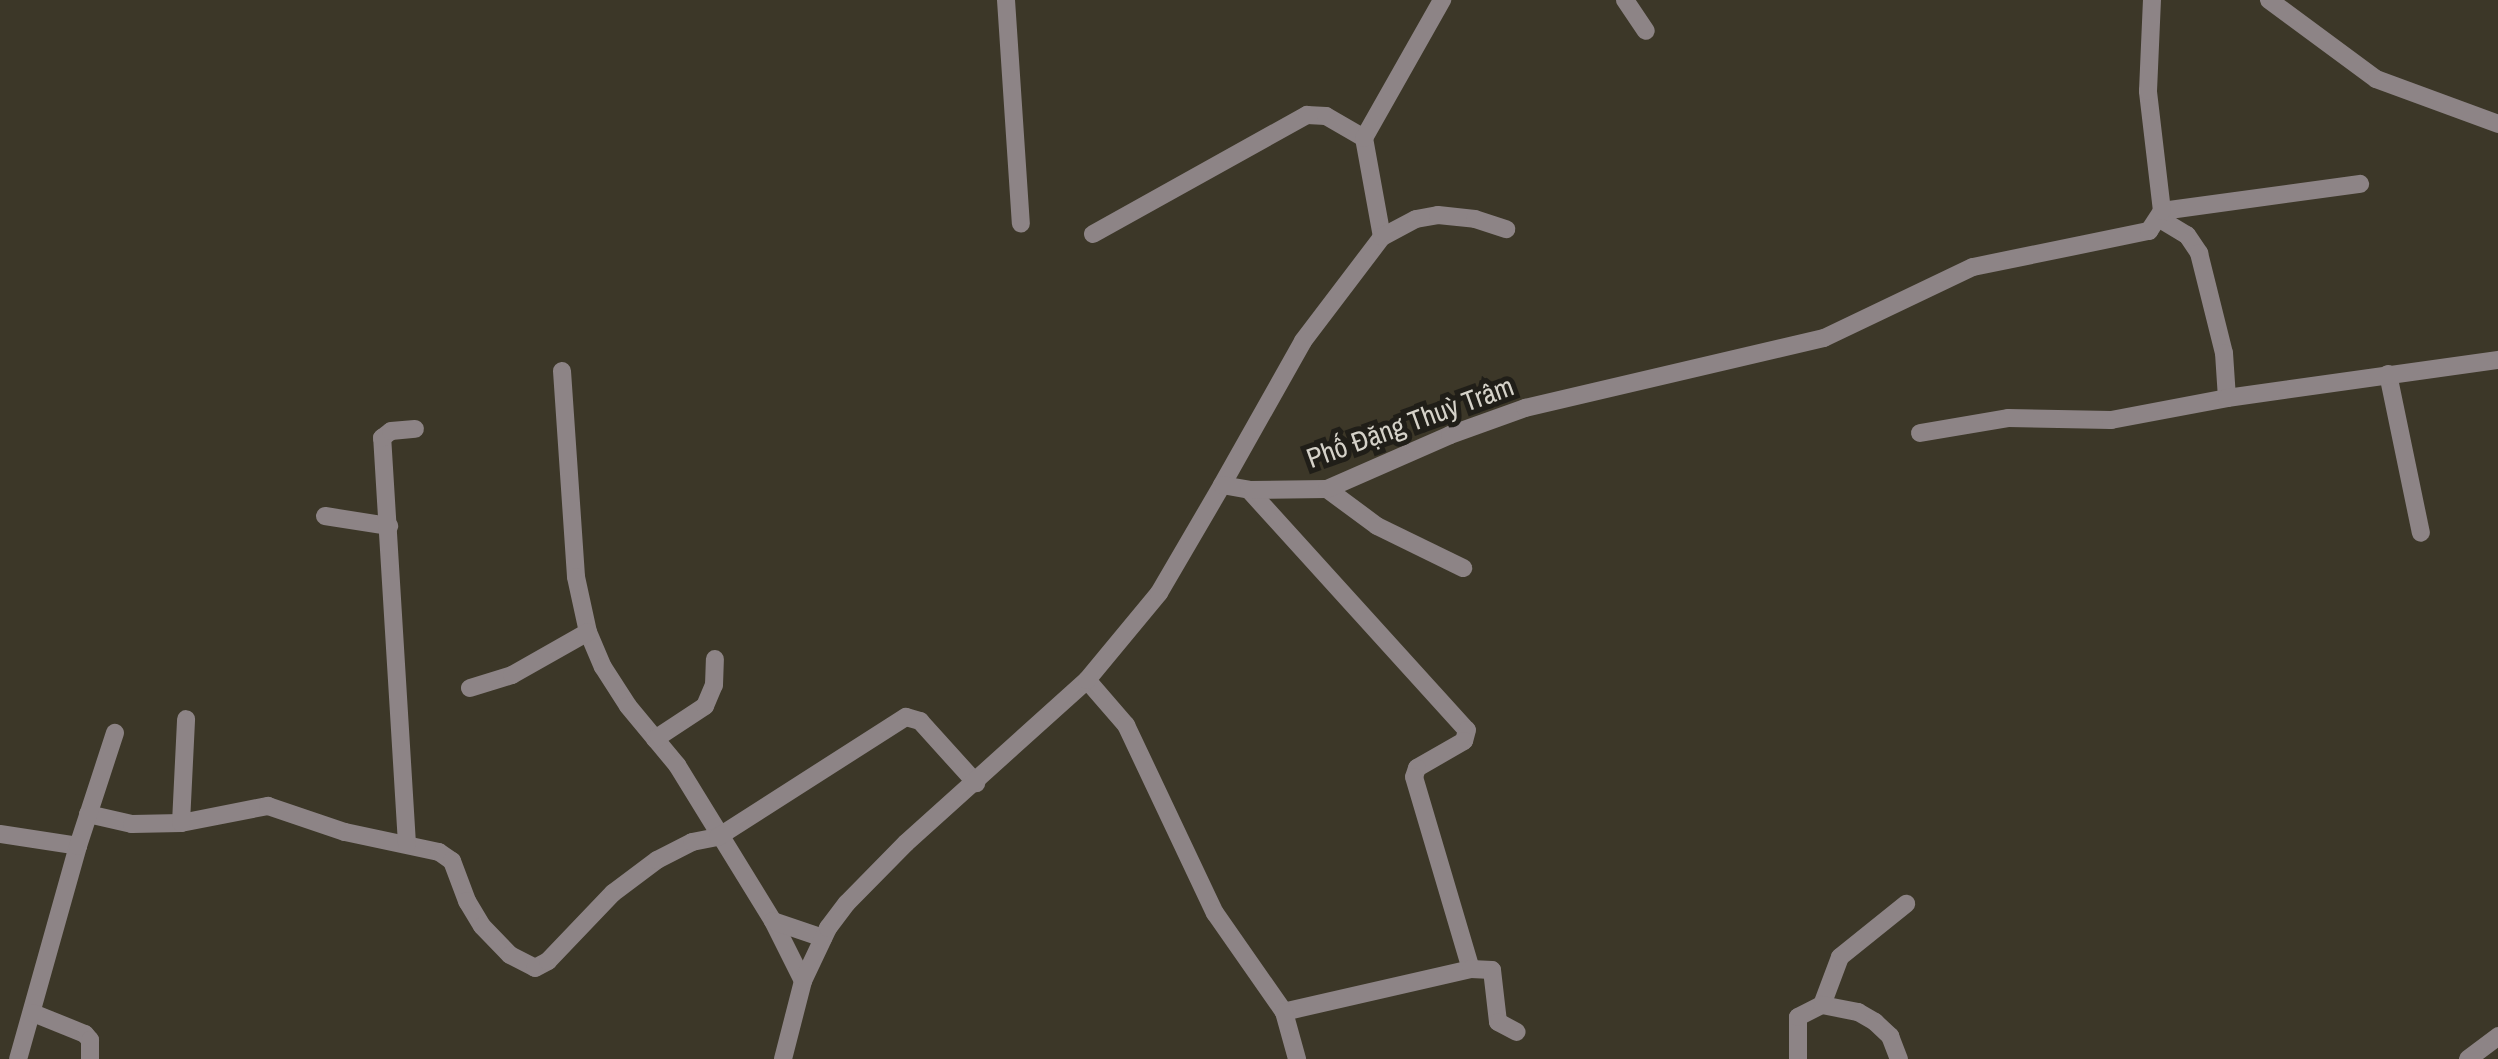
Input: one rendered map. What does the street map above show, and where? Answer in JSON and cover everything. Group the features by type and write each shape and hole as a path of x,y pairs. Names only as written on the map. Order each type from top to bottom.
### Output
{"street":[{"path":"1006,0 1012,141 1021,222"},
{"path":"1382,237 1364,138 1442,0"},
{"path":"1625,0 1646,32"},
{"path":"2152,0 2146,41 2148,91 2161,215 2199,253 2220,333 2227,398"},
{"path":"2269,0 2376,79 2498,124"},
{"path":"1093,234 1307,116 1326,116 1364,138"},
{"name":"Phố Đặng Thuỳ Trâm","path":"1222,485 1249,490 1326,489 1489,420 1606,388 1824,338 1973,266 2019,254 2132,238 2149,231 2161,215 2360,184"},
{"path":"782,1059 803,981 824,938 879,868 1088,680 1159,593 1303,340 1382,237 1416,219 1438,215 1475,219 1506,230"},
{"path":"1920,433 2008,418 2111,420 2227,398 2498,360"},
{"path":"562,371 576,577 588,632 603,667 677,765 773,921 803,981"},
{"path":"2388,374 2420,533"},
{"path":"407,844 382,438 390,431 415,430"},
{"path":"1326,489 1377,526 1464,568"},
{"path":"1249,490 1466,727 1464,741 1417,768 1414,777 1471,969"},
{"path":"325,516 389,526"},
{"path":"470,688 512,675 588,632"},
{"path":"655,739 705,706 714,685 716,658"},
{"path":"1088,680 1126,725 1215,913 1284,1012 1297,1059"},
{"path":"88,814 132,824 180,823 268,806 344,832 407,844 448,857 482,926 510,956 535,968 548,961 613,892 657,860 692,842 718,837 906,717 920,721 976,784"},
{"path":"180,823 186,719"},
{"path":"18,1059 78,846 116,733"},
{"path":"0,834 78,846"},
{"path":"1822,1005 1840,957 1906,904"},
{"path":"773,921 824,938"},
{"path":"1284,1012 1487,967 1493,972 1498,1022 1517,1032"},
{"path":"1798,1059 1798,1018 1822,1005 1858,1012 1875,1022 1890,1036 1899,1059"},
{"path":"33,1013 85,1034 90,1040 90,1059"},
{"path":"2468,1059 2498,1036"}]}
